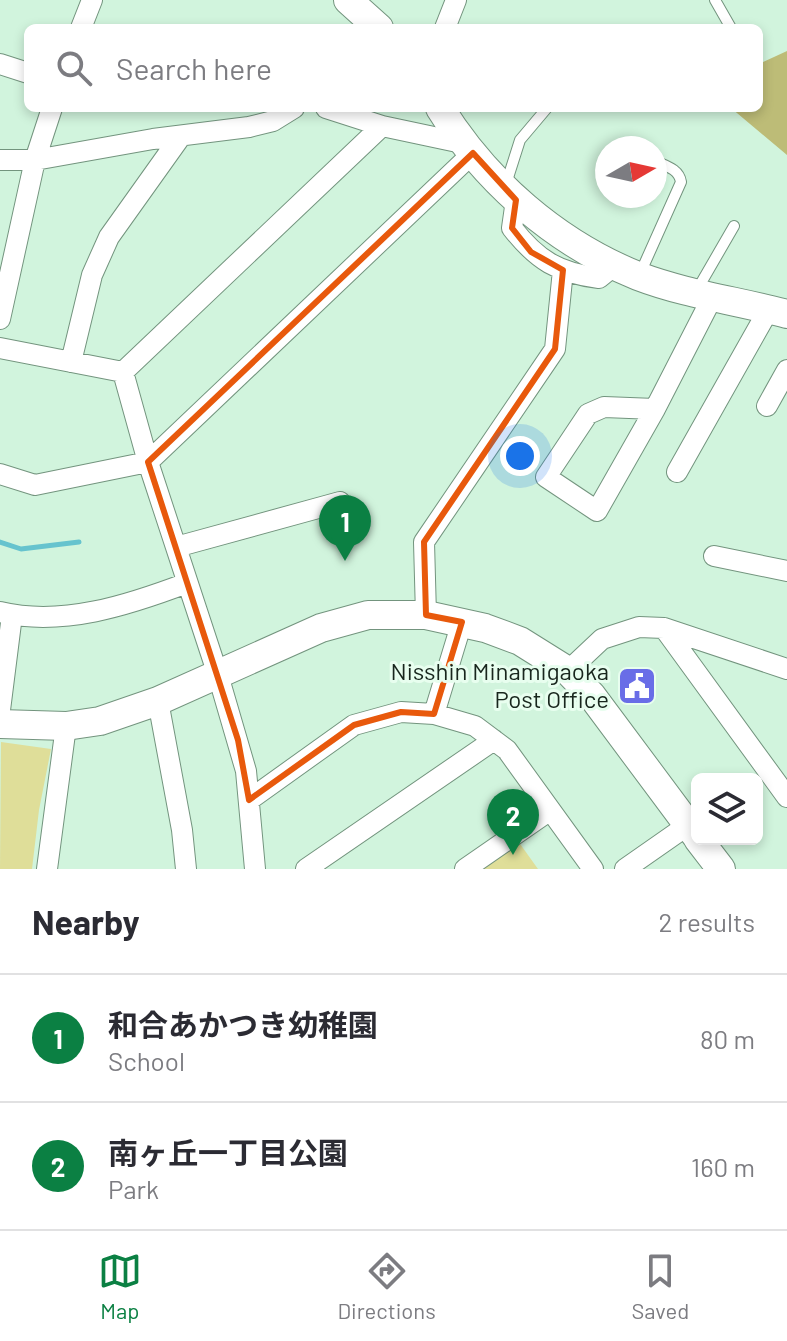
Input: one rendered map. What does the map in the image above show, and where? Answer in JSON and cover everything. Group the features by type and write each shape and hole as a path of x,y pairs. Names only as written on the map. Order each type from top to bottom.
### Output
{"street":[{"path":"83,24 92,0"},
{"path":"348,0 375,24"},
{"path":"447,24 456,0"},
{"path":"0,64 24,72"},
{"path":"0,319 35,160 51,112"},
{"path":"0,160 35,160 249,127 273,121 288,112"},
{"path":"338,112 467,148"},
{"path":"443,112 467,148 510,194 559,233 627,270 704,294 778,312 677,472"},
{"path":"123,372 382,126"},
{"path":"71,362 92,275 109,237 181,136"},
{"path":"0,474 35,485 148,462 467,148"},
{"path":"510,194 513,229 531,252 563,270 599,278 627,270"},
{"path":"426,615 424,542 555,349 563,270"},
{"path":"655,409 604,407 588,414 546,477 597,511 655,409 704,294"},
{"path":"0,348 123,372"},
{"path":"767,406 787,370"},
{"path":"123,372 148,462 246,771 255,869"},
{"path":"176,547 340,502"},
{"path":"714,556 787,571"},
{"path":"0,710 6,614 63,616 130,605 187,583"},
{"path":"0,724 66,726 100,721 158,701 321,628 368,615 426,615 462,622 520,641 568,671 592,696 691,830"},
{"path":"434,714 462,622"},
{"path":"568,671 602,639 639,627 664,628 787,669"},
{"path":"664,628 787,797"},
{"path":"158,701 182,830 186,869"},
{"path":"249,800 354,725 401,712 434,714 475,726 507,750 593,869"},
{"path":"47,869 66,726"},
{"path":"306,869 494,740"},
{"path":"465,869 549,811"},
{"path":"625,869 691,836"},
{"path":"702,845 721,869"}],"lane":[{"path":"715,0 729,24"},
{"path":"510,194 520,140 544,112"},
{"path":"667,167 680,175 681,182 667,205"},
{"path":"627,270 665,208"},
{"path":"704,294 734,226"}],"highlighted area":[{"path":"473,153 516,200 512,228 531,252 563,270 555,349 424,542 426,615 462,622 434,714 401,712 354,725 249,800 238,740 148,462"}],"shaded area":[{"path":"787,51 787,155 736,112 763,112 763,62"},
{"path":"1,742 51,749 32,869 0,869"},
{"path":"518,841 538,869 477,869"}],"waterway":[{"path":"0,542 21,549 79,542"}],"place":[{"name":"和合あかつき幼稚園","path":"345,561"},
{"name":"Nisshin Minamigaoka Post Office","path":"637,686"},
{"name":"南ヶ丘一丁目公園","path":"513,855"}]}
